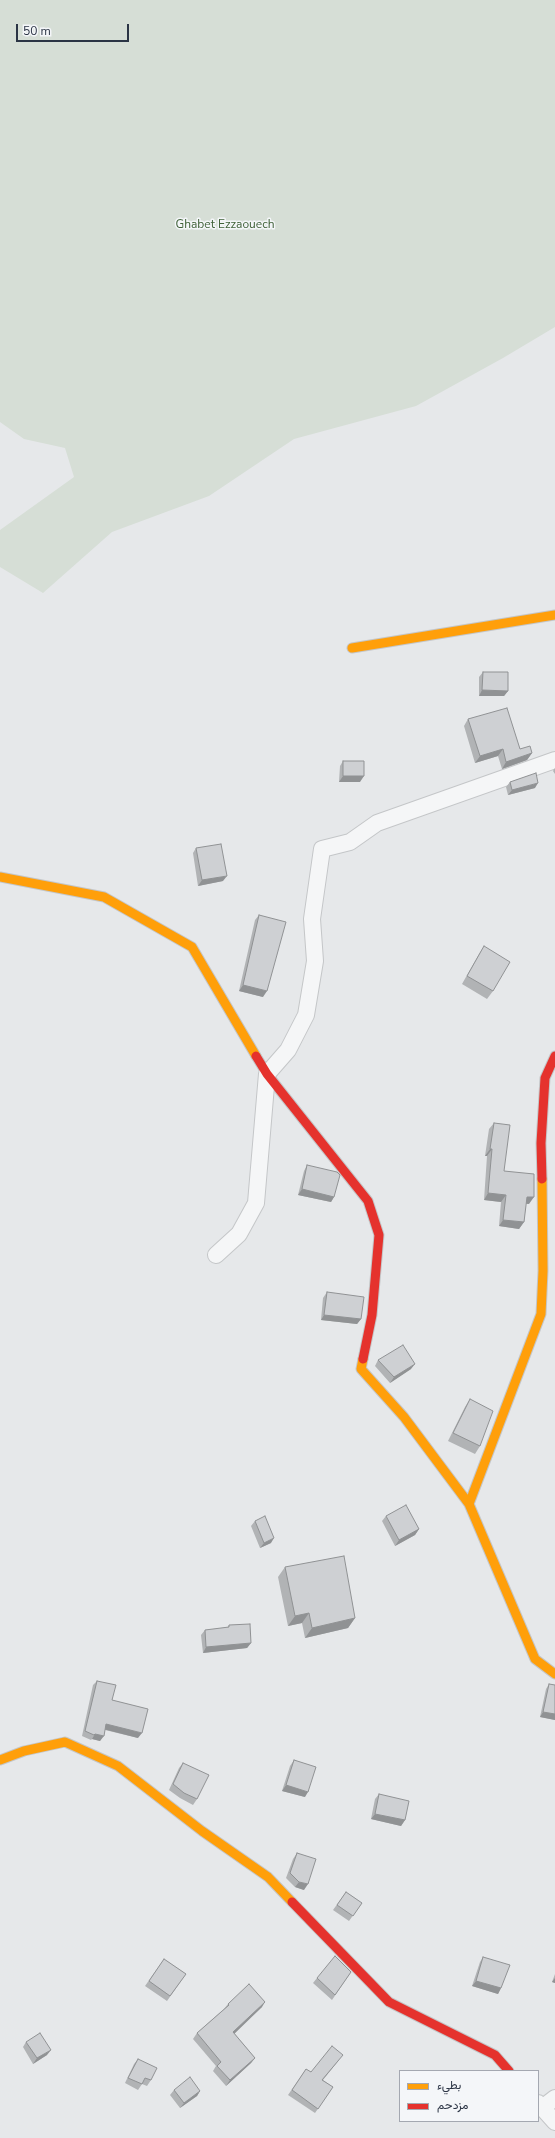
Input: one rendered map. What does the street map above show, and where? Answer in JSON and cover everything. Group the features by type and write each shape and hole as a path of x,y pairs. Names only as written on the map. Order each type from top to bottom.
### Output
{"street":[{"path":"352,648 555,615"},
{"path":"216,1255 239,1234 256,1203 267,1074 288,1050 306,1015 315,961 312,919 322,849 350,842 377,823 555,760"},
{"path":"0,877 104,897 192,947 267,1074 368,1201 379,1235 372,1315 360,1370 404,1417 469,1504 535,1659 555,1674"},
{"path":"469,1504 540,1314 542,1271 541,1143 545,1078 555,1056"},
{"path":"0,1760 24,1751 65,1742 118,1766 202,1831 268,1877 389,2002 495,2055 508,2070"},
{"path":"555,2098 540,2106 555,2122"}],"green space":[{"name":"Ghabet Ezzaouech","path":"0,0 555,0 555,327 503,358 416,406 294,439 209,496 112,532 43,593 0,567 0,530 74,477 65,448 24,439 0,422"}],"building":[{"path":"483,672 508,672 508,691 482,690"},
{"path":"507,708 520,749 530,746 532,753 506,762 503,749 480,756 468,719"},
{"path":"343,761 364,761 364,776 343,776"},
{"path":"536,773 538,783 512,790 510,782"},
{"path":"221,844 227,876 202,880 196,848"},
{"path":"259,915 286,922 267,991 243,985"},
{"path":"484,946 510,962 493,991 467,976"},
{"path":"494,1123 510,1125 504,1171 534,1174 534,1197 527,1197 524,1222 503,1220 506,1195 488,1193 492,1149 490,1149"},
{"path":"307,1165 337,1172 340,1175 334,1197 302,1189"},
{"path":"327,1292 364,1297 361,1319 324,1315"},
{"path":"403,1345 415,1364 394,1377 378,1360"},
{"path":"470,1399 493,1411 480,1446 453,1433"},
{"path":"406,1505 419,1529 399,1540 386,1516"},
{"path":"265,1516 274,1538 264,1543 255,1521"},
{"path":"344,1556 355,1618 312,1628 309,1613 295,1616 285,1567"},
{"path":"250,1624 251,1643 206,1647 205,1630 229,1627 229,1625"},
{"path":"97,1681 116,1685 112,1700 148,1709 142,1733 106,1724 104,1736 94,1735 85,1731"},
{"path":"549,1684 555,1685 555,1714 543,1712"},
{"path":"294,1760 316,1767 308,1792 286,1785"},
{"path":"183,1763 209,1775 197,1799 184,1793 173,1784"},
{"path":"379,1794 409,1801 405,1820 375,1814"},
{"path":"297,1853 316,1859 308,1884 299,1882 290,1873"},
{"path":"346,1892 362,1903 353,1916 337,1905"},
{"path":"335,1956 351,1972 335,1995 317,1978"},
{"path":"483,1957 510,1965 501,1988 476,1981"},
{"path":"164,1959 186,1974 170,1996 149,1981"},
{"path":"249,1984 265,2002 233,2032 255,2058 230,2080 217,2066 221,2062 197,2033 229,2005 228,2004"},
{"path":"40,2033 51,2050 37,2058 26,2042"},
{"path":"332,2046 343,2055 322,2080 333,2087 318,2109 292,2090 306,2069 311,2072"},
{"path":"138,2059 157,2068 151,2080 145,2078 142,2084 128,2078"},
{"path":"190,2077 200,2091 184,2103 174,2090"}],"traffic: slow":[{"path":"352,648 555,615"},
{"path":"0,877 104,897 192,947 256,1056"},
{"path":"469,1504 541,1314 543,1271 542,1179"},
{"path":"363,1359 361,1369 404,1417 469,1504 535,1659 555,1674"},
{"path":"0,1760 24,1751 65,1742 118,1766 202,1831 268,1877 292,1902"}],"traffic: jam":[{"path":"256,1056 267,1074 368,1201 379,1235 372,1315 363,1359"},
{"path":"542,1179 541,1143 545,1078 555,1056"},
{"path":"292,1902 389,2002 495,2055 508,2070"}]}
